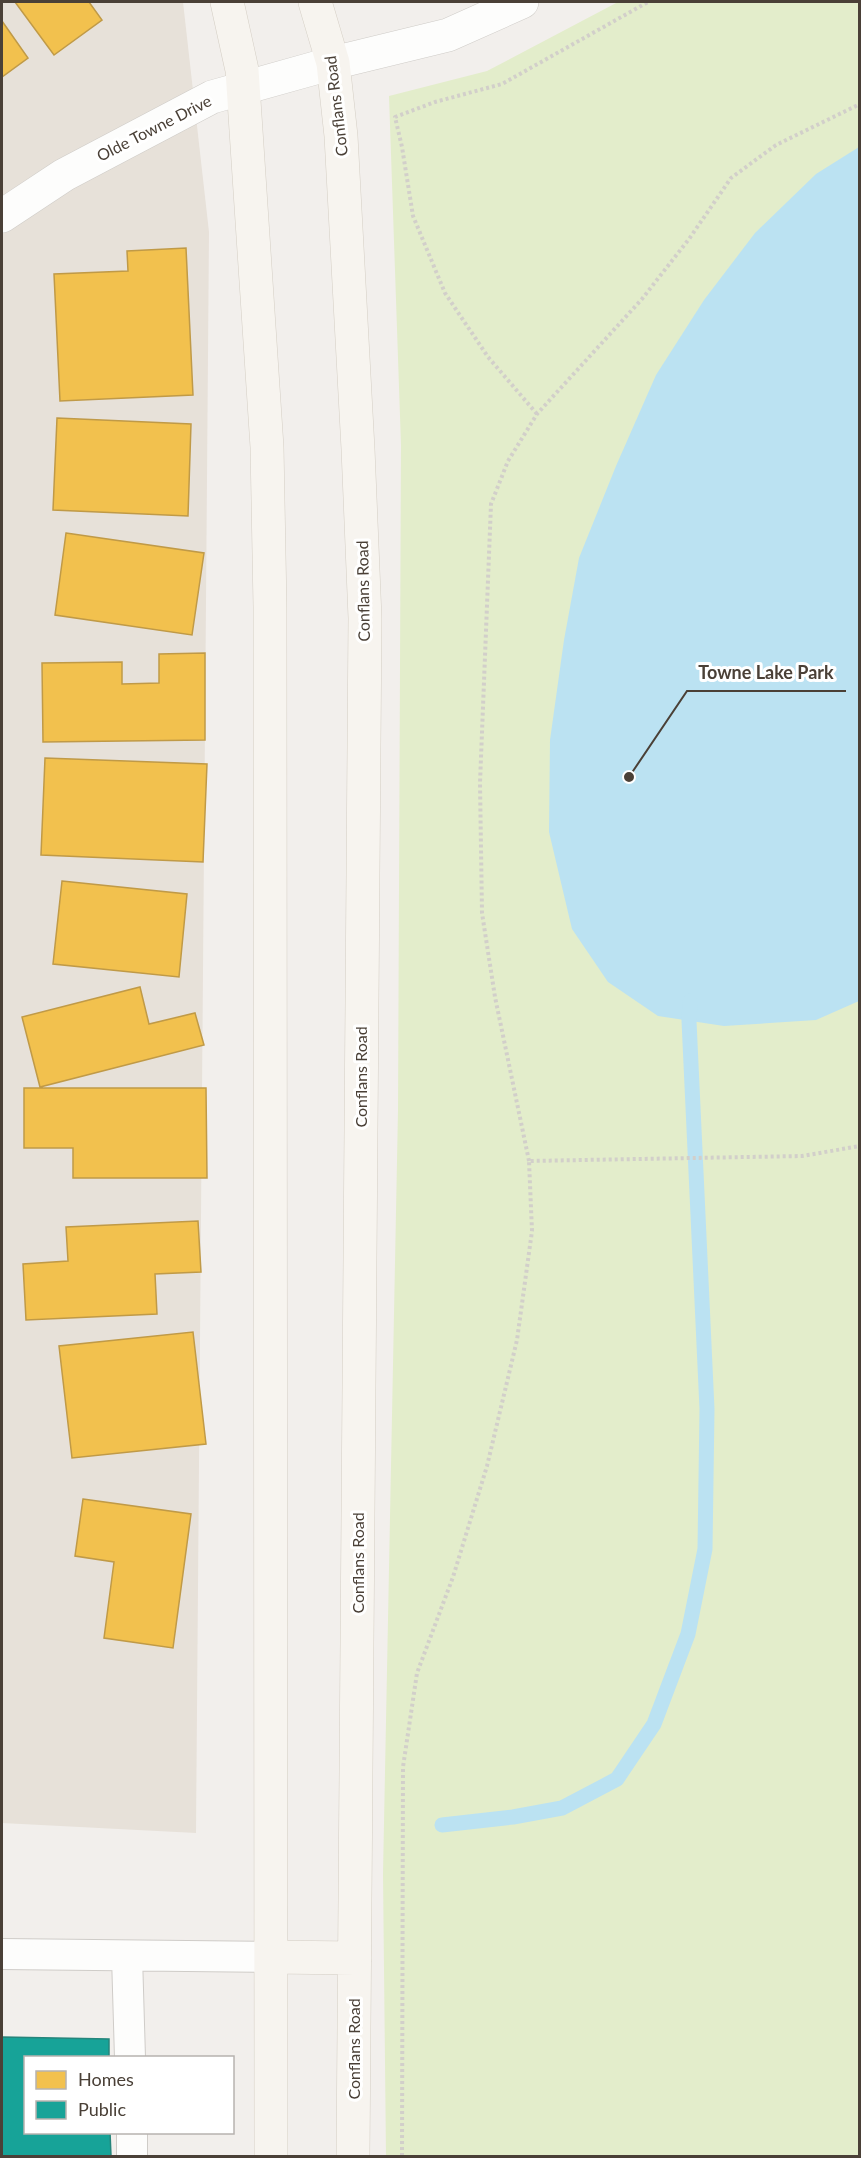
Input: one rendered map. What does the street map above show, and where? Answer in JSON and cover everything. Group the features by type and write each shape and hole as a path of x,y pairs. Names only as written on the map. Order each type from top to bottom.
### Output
{"main road":[{"path":"227,2 242,70 267,447 271,2157"},
{"name":"Conflans Road","path":"315,2 333,63 341,136 359,460 365,618 353,2157"},
{"path":"271,1957 355,1958"}],"street":[{"name":"Olde Towne Drive","path":"2,216 64,175 212,97 333,63 447,35 522,2"}],"lane":[{"path":"2,1954 271,1957"},
{"path":"127,1956 130,2056"}],"path":[{"path":"537,414 488,357 446,293 413,216 395,117 435,102 502,84 648,2"},
{"path":"402,2157 402,1767 417,1673 453,1577 487,1466 517,1340 532,1231 529,1161 495,997 482,914 480,783 491,504 508,461 537,414 642,299 689,239 731,178 776,145 860,104"},
{"path":"529,1161 802,1156 860,1146"}],"shaded area":[{"path":"2,2 183,2 209,232 196,1833 2,1823"}],"green space":[{"path":"618,2 859,2 859,2156 386,2156 383,1874 398,1110 401,445 389,96 487,71"}],"water":[{"path":"859,147 859,1001 816,1020 724,1026 658,1016 608,982 572,929 549,832 550,740 564,640 579,558 656,375 704,300 755,233 816,174"}],"building: Homes":[{"path":"15,2 89,2 102,20 54,55"},
{"path":"2,21 28,58 2,77"},
{"path":"186,248 193,395 60,401 54,274 128,271 127,251"},
{"path":"57,418 191,424 188,516 53,510"},
{"path":"66,533 204,553 192,635 55,615"},
{"path":"205,653 205,740 43,742 42,663 122,662 122,684 159,683 159,654"},
{"path":"45,758 207,764 203,862 41,855"},
{"path":"62,881 187,894 179,977 53,964"},
{"path":"140,987 149,1024 195,1013 204,1045 40,1087 22,1017"},
{"path":"24,1088 206,1088 207,1178 73,1178 73,1148 24,1148"},
{"path":"198,1221 201,1272 155,1274 157,1314 26,1320 23,1264 68,1261 66,1227"},
{"path":"193,1332 206,1444 72,1458 59,1346"},
{"path":"83,1499 191,1514 173,1648 104,1638 114,1562 75,1556"}],"building: Public":[{"path":"2,2037 109,2039 109,2056 24,2056 24,2134 110,2134 111,2156 2,2156"}],"waterway":[{"path":"442,1825 513,1817 562,1808 617,1779 654,1724 688,1634 705,1549 707,1409 689,1021 690,1001"}],"place":[{"name":"Towne Lake Park","path":"629,777"}]}
